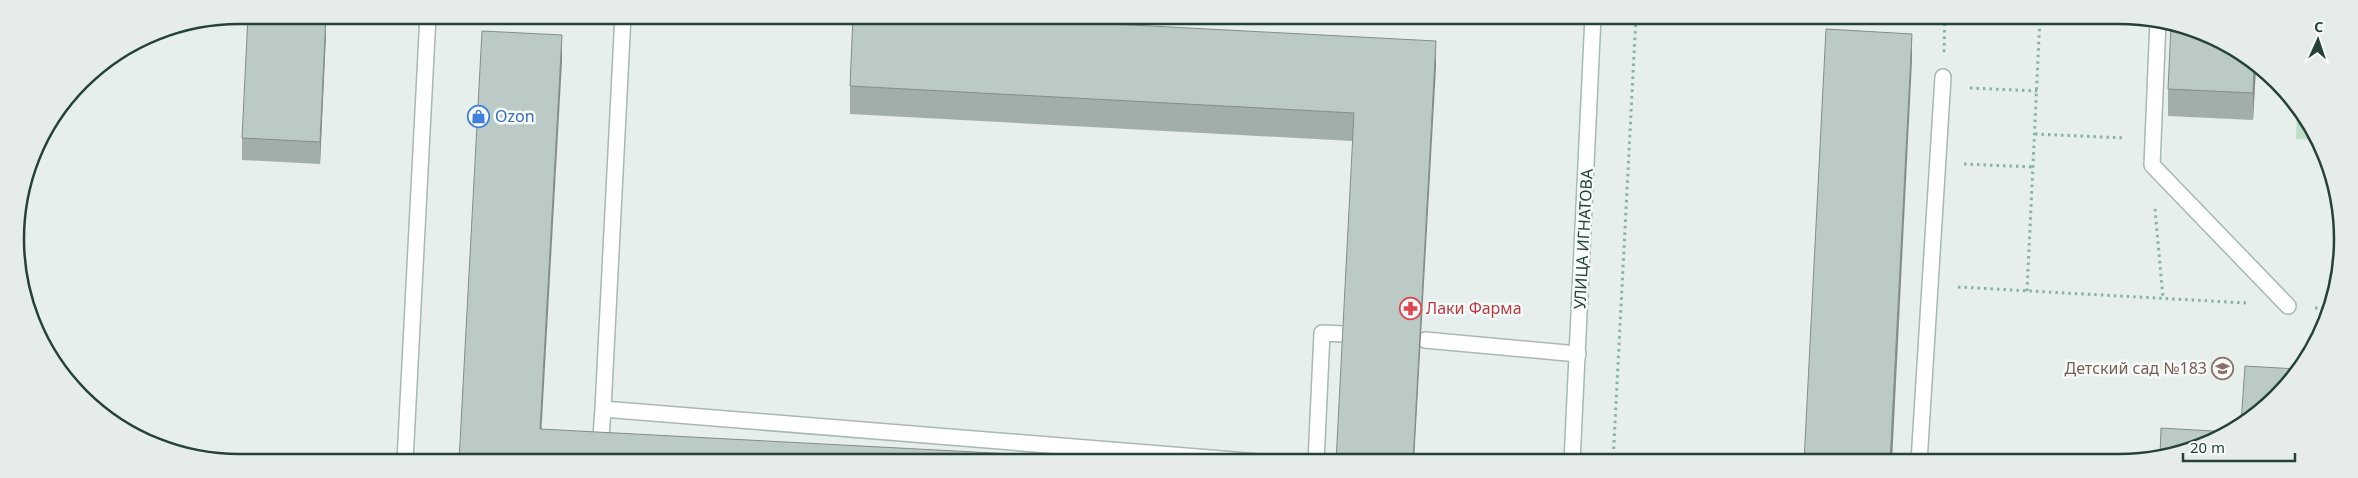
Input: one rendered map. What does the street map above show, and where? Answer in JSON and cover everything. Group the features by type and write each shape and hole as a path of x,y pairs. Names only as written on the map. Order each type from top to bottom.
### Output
{"street":[{"path":"405,454 428,24"},
{"path":"600,454 623,24"},
{"name":"УЛИЦА ИГНАТОВА","path":"1572,454 1593,24"},
{"path":"2158,28 2152,165 2288,306"},
{"path":"1919,454 1943,82"},
{"path":"1316,454 1322,333 1344,334"},
{"path":"1425,340 1578,354"},
{"path":"602,409 1160,454"}],"path":[{"path":"1613,454 1636,24"},
{"path":"1945,24 1943,82 2036,91"},
{"path":"2027,291 2040,24"},
{"path":"2035,134 2153,140"},
{"path":"1938,162 2033,167"},
{"path":"2152,165 2163,298"},
{"path":"1931,286 2323,308"}],"green space":[{"path":"2297,117 2310,140 2296,139"}],"building":[{"path":"248,24 326,24 320,142 242,138"},
{"path":"853,24 1112,24 1436,41 1413,454 1336,454 1354,113 850,86"},
{"path":"1826,29 1912,34 1890,454 1804,454"},
{"path":"2171,30 2214,46 2254,71 2253,93 2168,89"},
{"path":"482,31 562,35 540,429 1012,454 459,454"},
{"path":"2245,366 2291,369 2261,401 2241,416"},
{"path":"2161,428 2216,431 2188,443 2160,450"}],"place":[{"name":"Ozon","path":"479,116"},
{"name":"Лаки Фарма","path":"1410,308"},
{"name":"Детский сад №183","path":"2223,368"}]}
